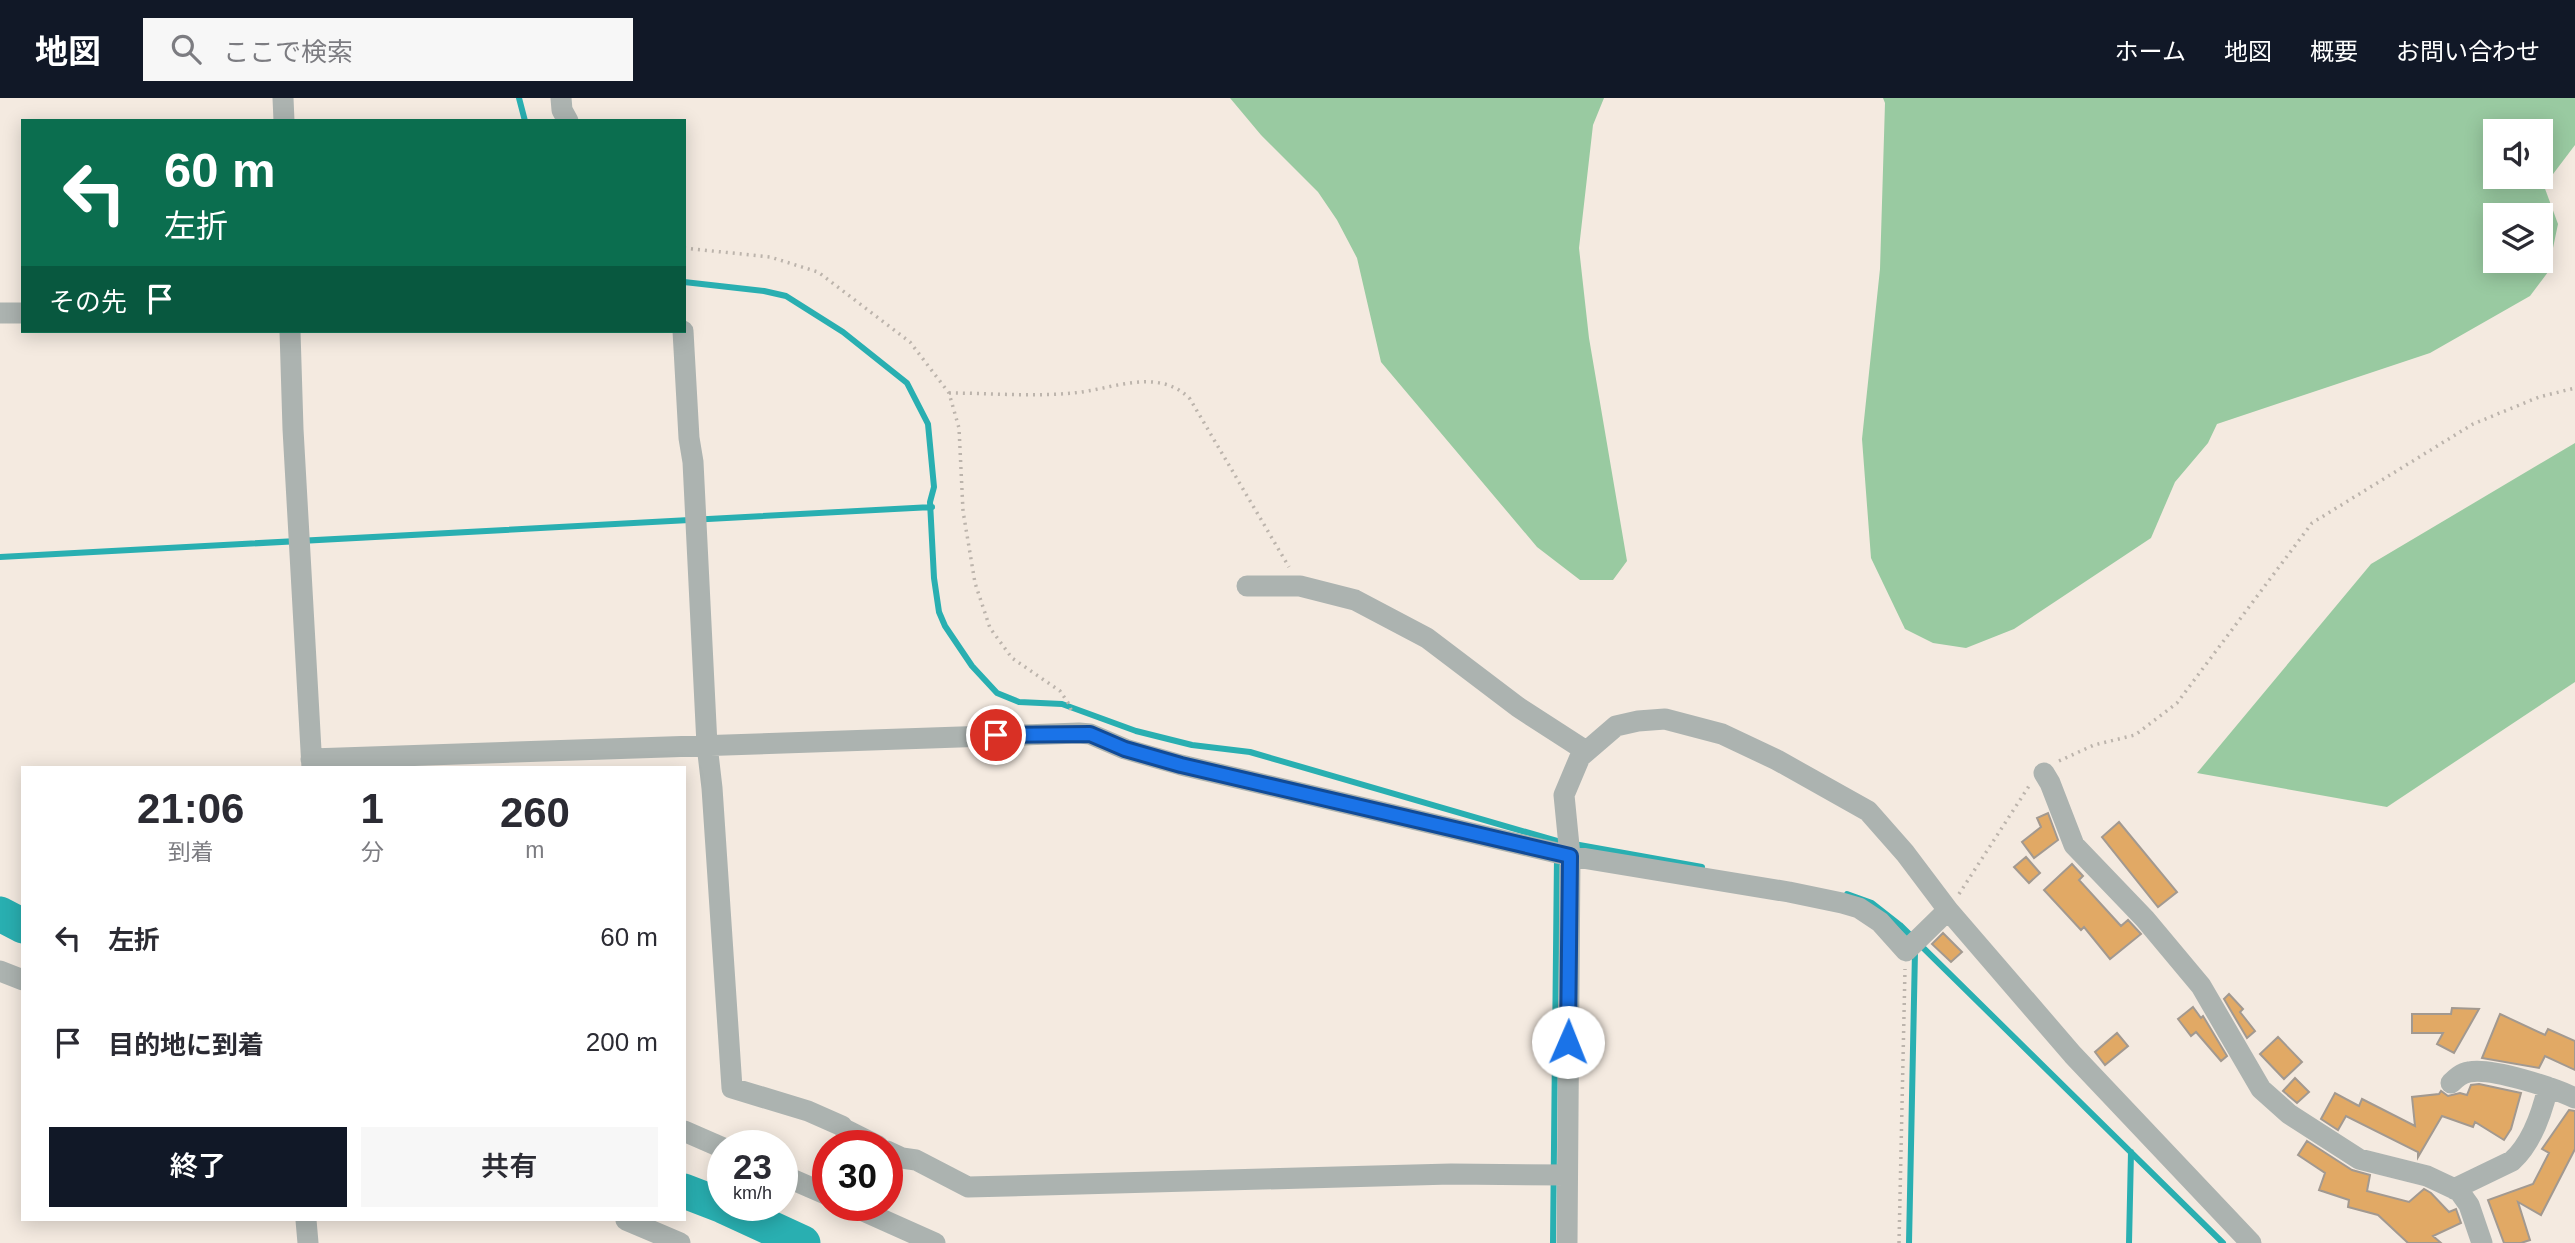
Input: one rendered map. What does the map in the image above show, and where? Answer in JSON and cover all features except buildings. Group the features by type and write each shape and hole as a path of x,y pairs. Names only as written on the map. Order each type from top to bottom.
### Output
{"street":[{"path":"283,98 284,119"},
{"path":"561,98 562,110 567,119"},
{"path":"0,313 21,313"},
{"path":"290,333 312,764 707,745 1079,733 1090,734 1125,749 1181,765 1570,856 1842,903 1859,908 1880,922 1906,951 1948,910"},
{"path":"683,333 689,438 693,462 707,745 732,1088 808,1111 846,1130"},
{"path":"1247,586 1300,586 1355,600 1427,638 1518,707 1586,751"},
{"path":"1567,1243 1570,856 1564,795 1580,757 1616,726 1665,719 1722,734 1777,760 1868,811 1905,853 1948,910 2098,1083 2251,1243"},
{"path":"2044,773 2074,845 2144,919 2201,986 2261,1089 2289,1114 2359,1159 2427,1176 2459,1191 2469,1205 2482,1243"},
{"path":"0,971 21,979"},
{"path":"2451,1083 2460,1075 2476,1071 2548,1087 2575,1098"},
{"path":"2454,1189 2512,1161 2520,1154 2543,1108 2548,1087"},
{"path":"686,1132 707,1141"},
{"path":"903,1158 916,1160 968,1187 1451,1174 1567,1175"},
{"path":"306,1221 307,1243"},
{"path":"628,1221 680,1243"},
{"path":"886,1221 935,1243"}],"path":[{"path":"686,248 770,257 818,272 910,342 949,393 959,428 963,510 975,583 990,628 1012,658 1060,691 1069,704 1079,733"},
{"path":"949,393 1073,393 1122,382 1149,382 1180,388 1190,399 1300,586"},
{"path":"1948,910 2029,785 2056,762 2094,745 2135,735 2176,703 2312,523 2473,424 2539,397 2575,388"},
{"path":"1899,1243 1906,951"}],"green space":[{"path":"1230,98 1604,98 1593,125 1579,248 1589,338 1627,561 1613,580 1580,580 1537,547 1381,362 1357,258 1337,220 1318,192 1261,135"},
{"path":"1883,98 2575,98 2575,145 2553,174 2553,119 2483,119 2483,189 2545,189 2550,203 2483,203 2483,273 2547,273 2530,296 2430,353 2217,424 2208,443 2175,482 2151,538 2014,629 1966,648 1933,643 1905,629 1871,558 1862,439 1880,269"},
{"path":"2553,210 2558,224 2553,248"},
{"path":"2575,443 2575,682 2387,807 2197,773 2371,564"}],"waterway":[{"path":"519,98 524,119"},
{"path":"686,282 786,296 843,332 907,383 928,424 934,487 930,502 934,578 939,612 945,626 972,666 997,693 1019,702 1062,704 1136,731 1192,745 1250,752 1557,841 1702,867"},
{"path":"0,557 932,507"},
{"path":"1553,1243 1557,856"},
{"path":"1847,894 1872,903 1900,925 2223,1243"},
{"path":"0,914 21,925"},
{"path":"1909,1243 1915,951"},
{"path":"2129,1243 2131,1152"},
{"path":"686,1192 707,1200"},
{"path":"755,1221 803,1243"}],"route":[{"path":"996,735 1090,734 1125,749 1181,765 1570,856 1568,1042"}]}
